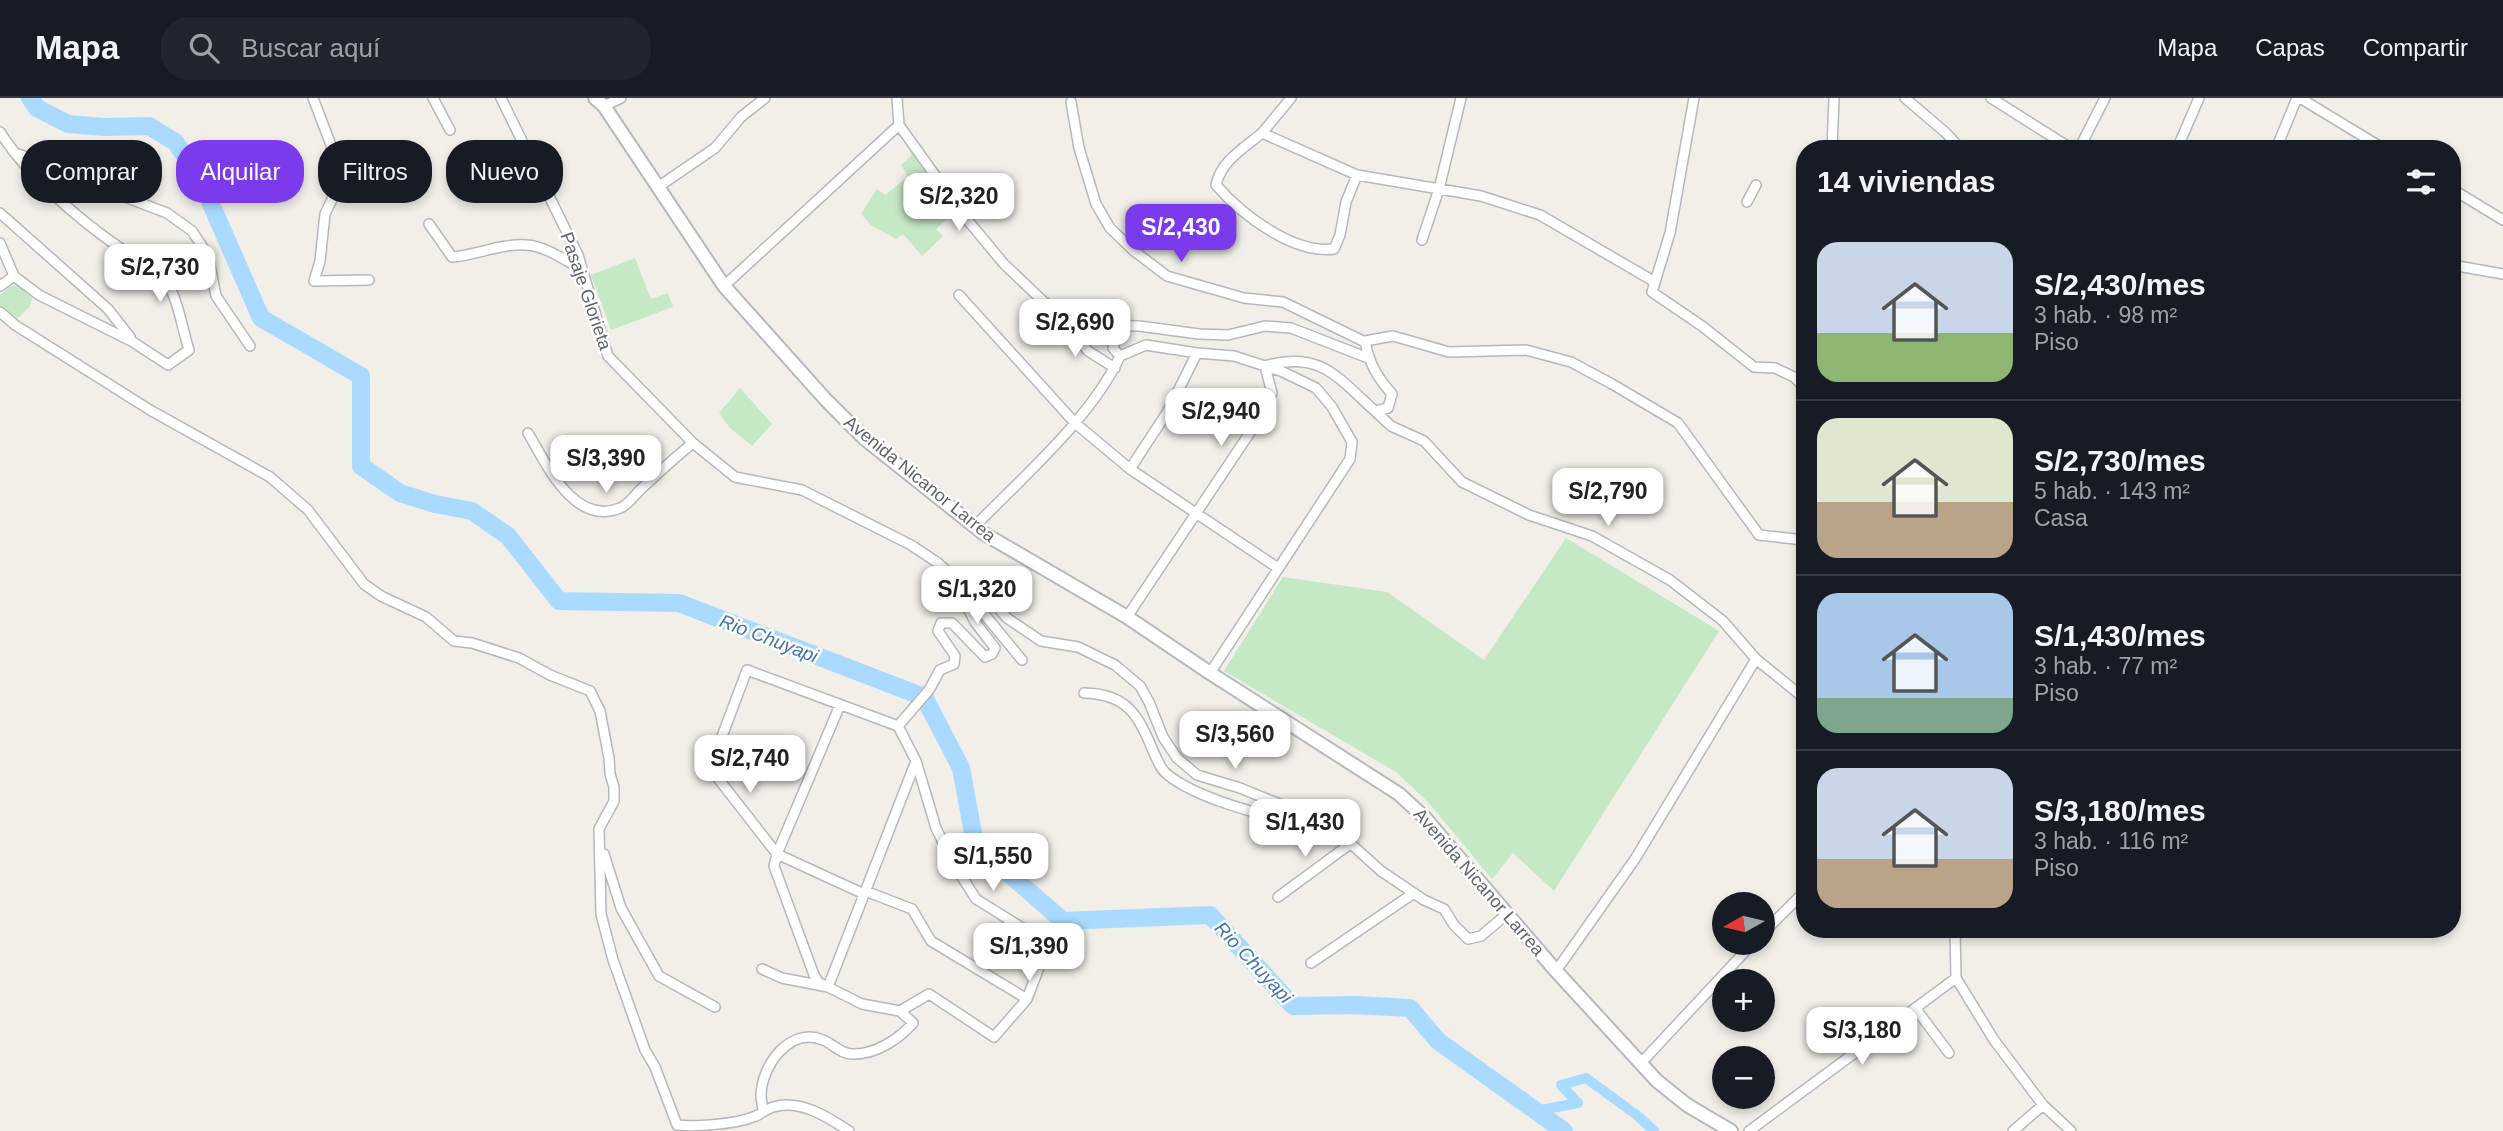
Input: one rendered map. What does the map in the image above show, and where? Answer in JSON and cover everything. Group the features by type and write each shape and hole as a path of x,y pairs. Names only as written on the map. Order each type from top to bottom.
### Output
{"main road":[{"name":"Avenida Nicanor Larrea","path":"600,102 724,286 826,400 865,439 975,526 1127,617 1399,794 1425,818 1556,971 1657,1081 1687,1105 1731,1131"}],"street":[{"path":"313,98 331,145 336,191 325,214 320,261 314,282 369,280"},
{"path":"433,98 450,130"},
{"name":"Pasaje Glorieta","path":"501,98 578,255 608,356 693,443 735,477 802,490 854,515 929,557 951,575"},
{"path":"600,102 621,98"},
{"path":"658,187 715,148 741,117 765,98"},
{"path":"897,98 899,125 965,217 1004,264 1043,301 1082,325 1228,335 1265,326 1291,328 1368,358"},
{"path":"1291,98 1262,133 1219,172 1216,185 1232,204 1247,216 1294,242 1308,248 1334,249 1340,234 1346,202 1357,175"},
{"path":"1422,240 1439,189 1461,98"},
{"path":"1694,98 1670,233 1652,292 1702,326 1754,367 1775,368 1796,379"},
{"path":"1832,140 1834,98"},
{"path":"1905,98 1953,140"},
{"path":"2084,140 2105,98"},
{"path":"2181,140 2199,98"},
{"path":"2280,140 2298,98 2369,140"},
{"path":"1996,100 2058,140"},
{"path":"1071,102 1079,148 1096,204 1110,229 1134,251 1167,276 1244,298 1283,302 1365,342"},
{"path":"724,286 899,125"},
{"path":"0,132 13,153 67,205 121,248 154,267 172,292 189,350 168,365 133,342 52,302 14,276 0,243"},
{"path":"1262,133 1357,175 1482,196 1540,215 1656,282"},
{"path":"13,153 82,176 104,189 167,213 192,231 208,255 216,296 250,346"},
{"path":"1747,202 1756,185"},
{"path":"2461,194 2502,215"},
{"path":"0,213 108,309 133,342"},
{"path":"429,224 452,257 527,245 537,247 582,269"},
{"path":"2461,267 2503,274"},
{"path":"0,286 14,276"},
{"path":"959,295 1075,423 1130,469 1278,568"},
{"path":"0,312 15,325 150,410 270,477 308,510 364,583 381,596 426,617 454,641 472,643 519,658 590,691 600,711 614,787 614,801 600,829 601,914 645,1050 655,1067 677,1125 736,1121 755,1117 770,1107 783,1105 828,1116 849,1131"},
{"path":"1082,325 1080,341 1088,351 1115,368"},
{"path":"1120,326 1114,348 1120,356"},
{"path":"1365,342 1373,338 1393,336 1449,352 1527,350 1571,362 1678,423 1759,534 1796,539"},
{"path":"1365,342 1375,374 1392,394 1388,408 1375,411"},
{"path":"975,526 1075,423 1110,378 1120,356 1146,345 1234,356 1281,371 1316,387 1332,407 1352,442 1350,459 1210,673"},
{"path":"1130,469 1168,411 1198,353"},
{"path":"1265,366 1286,360 1314,362 1340,378 1391,426 1424,442 1462,481 1529,515 1592,536 1670,580 1723,621 1756,659 1796,692"},
{"path":"1127,617 1249,434 1272,393 1265,366"},
{"path":"528,432 555,477 571,497 586,508 601,511 621,508 693,443"},
{"path":"951,575 955,574 978,585 1007,618 1041,641 1078,647 1115,665 1140,686 1163,737 1177,758 1197,775 1240,788 1336,827 1350,844 1381,871 1444,909 1454,925 1468,939 1481,936 1507,914"},
{"path":"951,575 975,600 1022,660"},
{"path":"898,726 929,690 940,670 954,664 955,656 939,631 941,623 952,623 985,657 995,649 975,622 951,575"},
{"path":"1556,971 1635,859 1756,659"},
{"path":"900,1011 929,994 994,1037 1027,999 1048,944 976,900 936,828 916,761 898,726 747,670 710,768 777,853 865,892 912,909 931,941 1027,999"},
{"path":"1084,693 1117,698 1134,711 1159,765 1168,776 1198,793 1340,834"},
{"path":"763,1112 760,1097 764,1076 774,1057 792,1041 809,1037 823,1040 850,1055 870,1052 901,1037 913,1023 900,1011 862,1004 818,982 774,866 777,853 840,705"},
{"path":"828,987 916,761"},
{"path":"600,843 621,908 659,976 715,1007"},
{"path":"1278,897 1350,844"},
{"path":"1311,964 1414,893"},
{"path":"1775,921 1796,900"},
{"path":"1955,938 1956,978 1994,1040 2043,1105 2071,1131"},
{"path":"1641,1063 1741,956"},
{"path":"762,969 782,978 828,987"},
{"path":"1749,1131 1956,978"},
{"path":"1916,1009 1949,1053"},
{"path":"2013,1131 2043,1105"}],"green space":[{"path":"909,145 933,177 951,215 936,229 943,236 922,256 903,234 896,239 871,225 861,214 877,189 885,195 908,177 901,165 911,156"},
{"path":"635,258 651,299 668,293 673,307 611,330 591,275"},
{"path":"19,285 32,299 30,306 18,318 10,316 0,307 0,295 11,286"},
{"path":"740,388 772,424 752,446 730,428 719,413"},
{"path":"1566,538 1719,631 1554,891 1513,853 1492,879 1429,803 1396,772 1224,671 1283,577 1387,592 1484,660"}],"waterway":[{"name":"Rio Chuyapi","path":"30,98 37,108 68,124 149,126 175,142 197,172 261,318 361,376 361,466 400,493 435,504 472,511 508,536 559,601 679,603 924,697 961,768 975,844 1063,921 1210,915 1293,1006 1410,1008 1438,1041 1564,1131"},
{"path":"1536,1111 1578,1103 1561,1085 1586,1078 1654,1131"}]}
